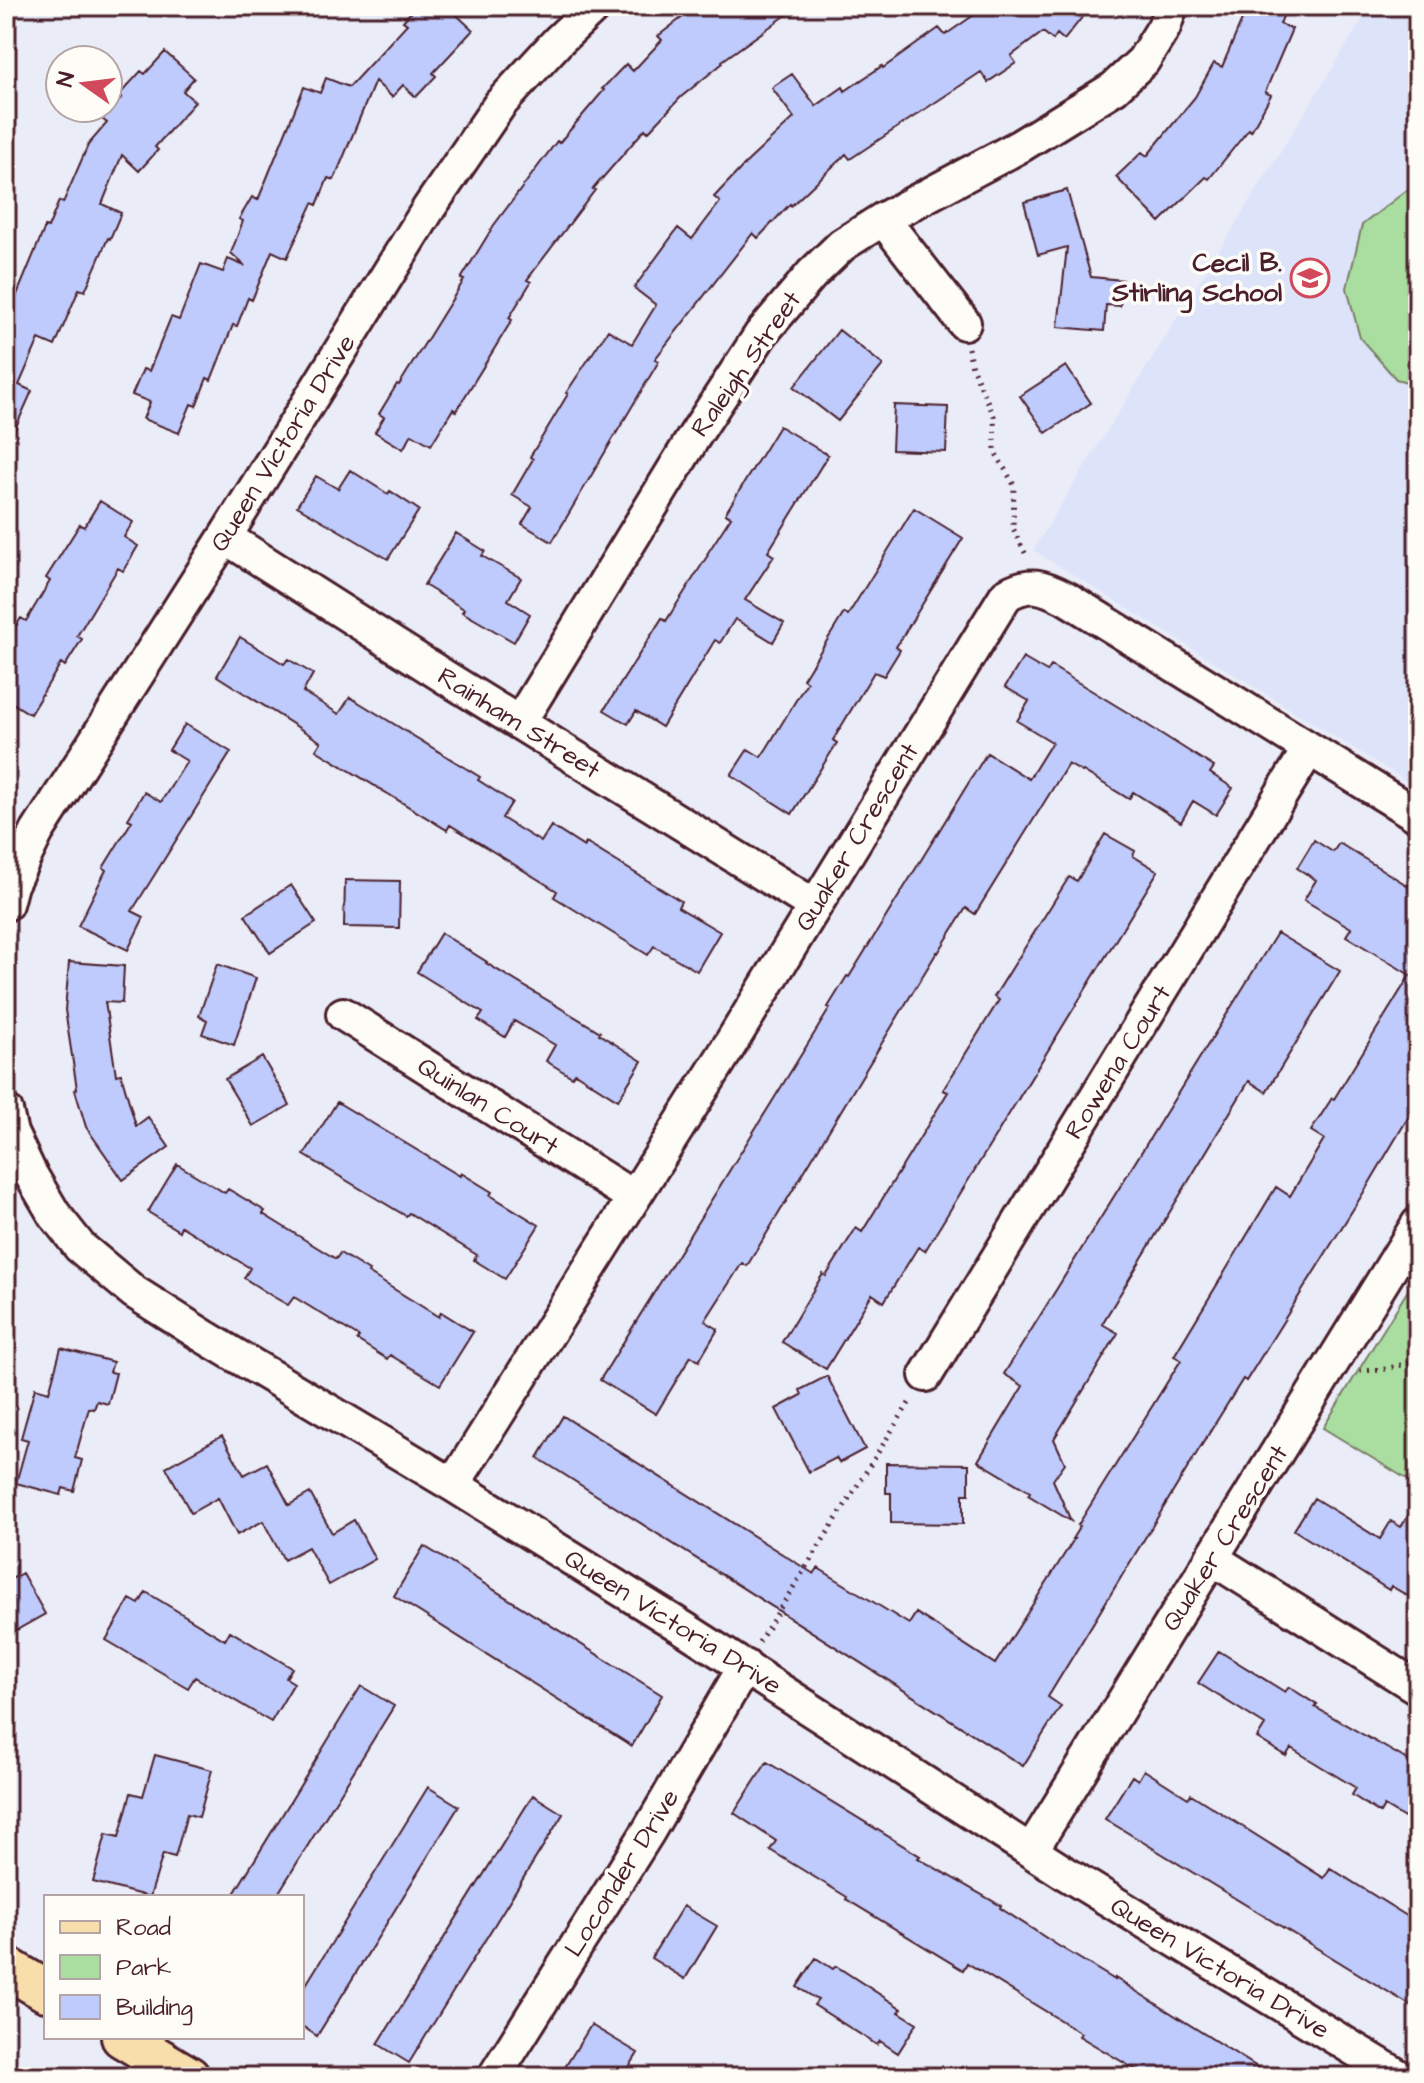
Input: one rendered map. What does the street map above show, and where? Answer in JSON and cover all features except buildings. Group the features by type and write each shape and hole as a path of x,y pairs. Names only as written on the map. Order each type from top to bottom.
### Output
{"main road":[{"path":"6,1967 44,1990"},
{"path":"125,2039 189,2077"}],"street":[{"name":"Queen Victoria Drive","path":"6,904 11,885 37,832 429,208 500,104 595,6"},
{"name":"Raleigh Street","path":"519,723 695,435 761,334 812,274 842,245 883,219 1020,146 1114,88 1143,61 1164,27 1171,6"},
{"path":"883,219 964,323"},
{"name":"Rainham Street","path":"225,537 815,906"},
{"path":"1033,585 1066,598 1418,816"},
{"name":"Quaker Crescent","path":"453,1485 815,906 998,606 1006,595 1016,589 1033,585"},
{"name":"Rowena Court","path":"926,1375 1309,749"},
{"name":"Quinlan Court","path":"343,1014 633,1197"},
{"name":"Queen Victoria Drive","path":"6,1111 11,1133 54,1214 80,1247 134,1292 745,1666 1031,1851 1400,2077"},
{"name":"Quaker Crescent","path":"1031,1851 1418,1224"},
{"path":"1213,1559 1418,1688"},
{"name":"Loconder Drive","path":"494,2077 648,1832 745,1666"}],"path":[{"path":"964,323 972,367 994,416 995,452 1014,485 1013,528 1028,559 1033,585"},
{"path":"1327,1373 1381,1370 1418,1361"},
{"path":"745,1666 926,1375"}],"shaded area":[{"name":"Cecil B. Stirling School","path":"1371,6 1418,6 1418,788 1033,550"}],"green space":[{"path":"1407,190 1418,193 1418,385 1396,379 1360,338 1347,288 1362,225"},
{"path":"1418,1274 1418,1486 1323,1428"}],"place":[{"name":"Cecil B. Stirling School","path":"1310,278"}]}
